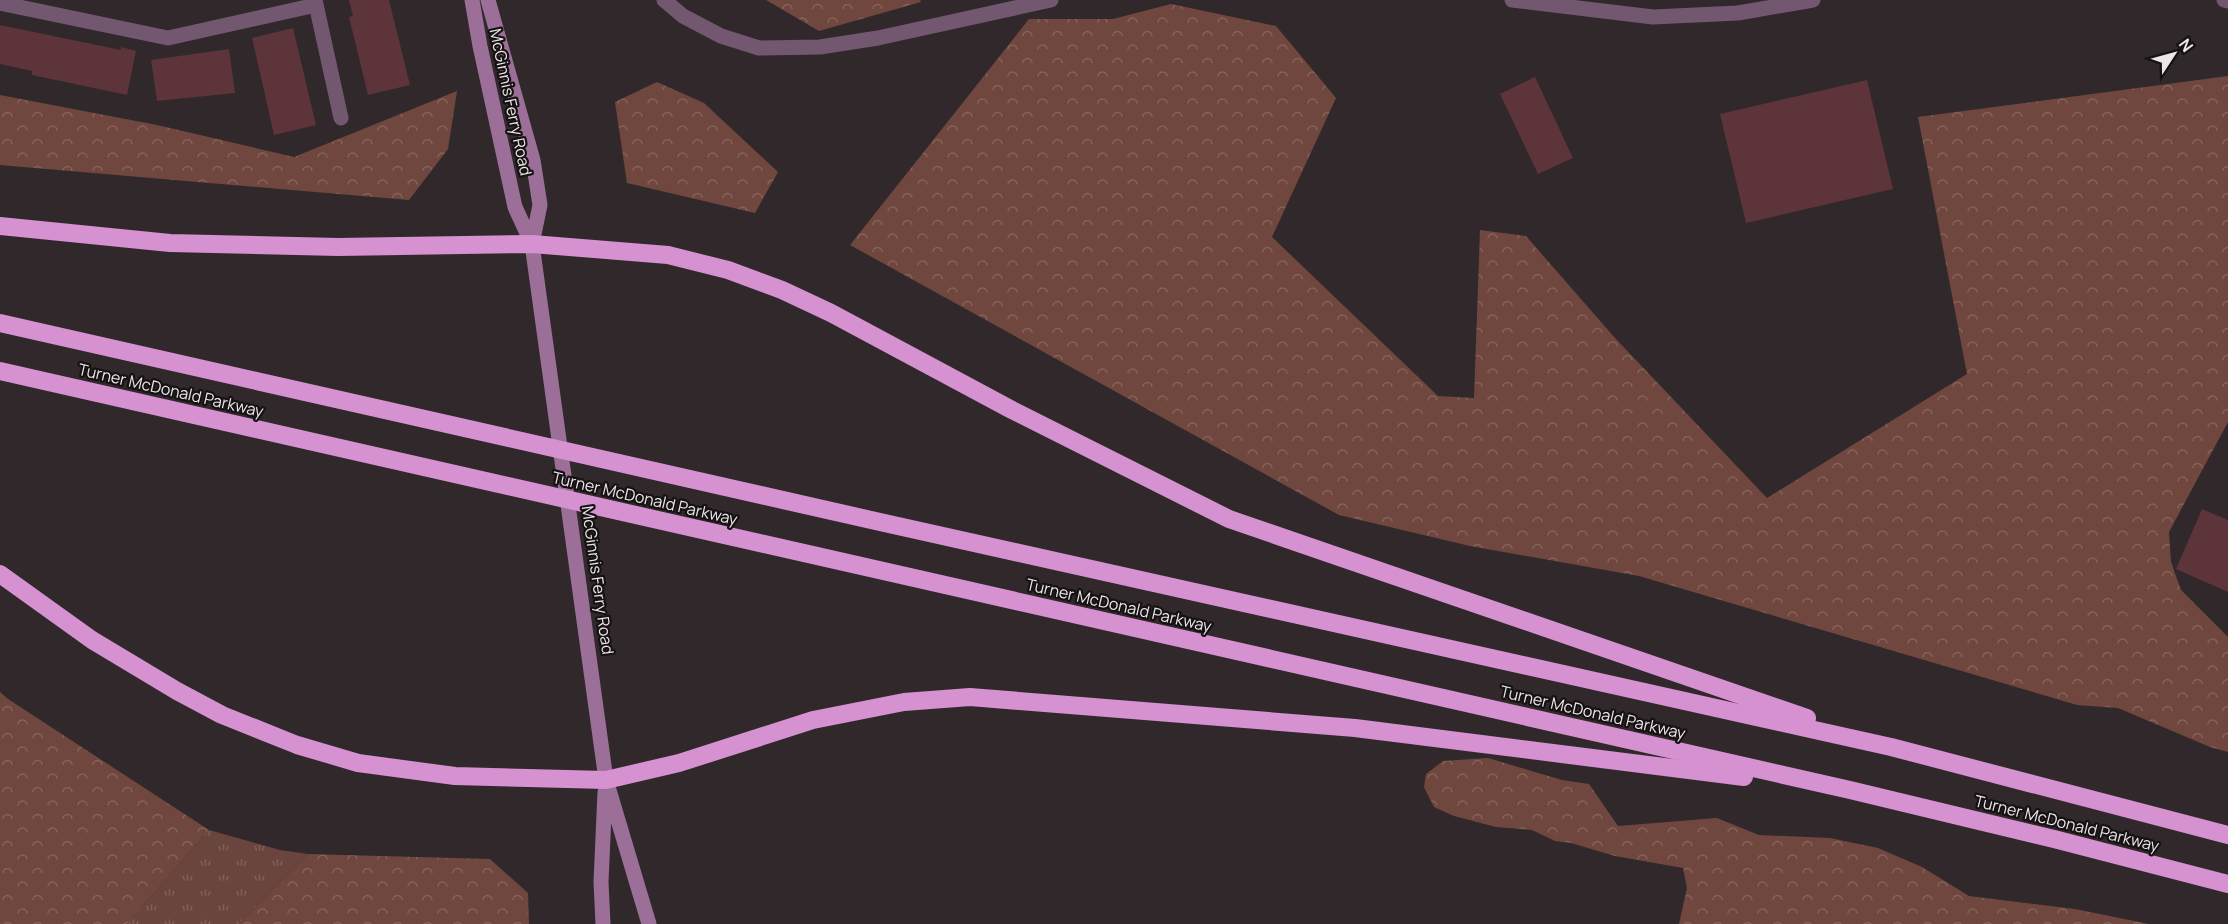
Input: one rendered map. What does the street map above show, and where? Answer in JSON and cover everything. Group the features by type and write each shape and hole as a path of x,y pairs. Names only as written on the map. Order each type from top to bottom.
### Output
{"highway":[{"path":"0,226 170,243 339,247 532,244 668,255 728,270 782,290 831,313 1011,411 1229,519 1891,747"},
{"name":"Turner McDonald Parkway","path":"0,323 868,520 1891,747 2228,834"},
{"name":"Turner McDonald Parkway","path":"0,371 1850,790 2228,884"},
{"path":"0,574 93,640 222,716 297,745 358,763 455,776 606,780 679,763 813,720 904,702 970,697 1355,728 1850,790"}],"main road":[{"name":"McGinnis Ferry Road","path":"472,0 515,207 532,244 583,599 606,780 649,924"},
{"name":"McGinnis Ferry Road","path":"488,0 533,160 540,205 532,244"},
{"name":"McGinnis Ferry Road","path":"603,924 601,882 606,780"}],"street":[{"path":"664,0 683,15 721,36 759,48 820,47 879,38 1051,0"},
{"path":"1512,0 1558,3 1653,17 1738,13 1813,0"},
{"path":"2224,0 2228,1"},
{"path":"0,3 168,38 316,3 341,118"}],"green space":[{"path":"766,0 920,0 921,2 819,31"},
{"path":"1171,4 1276,26 1336,98 1272,237 1438,396 1474,398 1480,230 1526,236 1615,338 1767,498 1967,374 1918,117 2228,76 2228,422 2169,532 2171,562 2181,590 2228,637 2228,752 2210,747 2118,708 2077,705 1639,576 1470,546 1339,515 850,245 1029,19 1113,19"},
{"path":"657,82 704,103 778,172 755,213 627,183 615,102"},
{"path":"457,91 448,149 409,200 0,165 0,95 157,125 294,157"},
{"path":"0,692 209,830 127,924 0,924"},
{"path":"1488,758 1562,780 1589,784 1618,826 1717,818 1759,835 1830,838 1878,848 1922,867 1969,896 2075,909 2149,924 1679,924 1687,888 1683,868 1615,856 1571,843 1555,841 1532,830 1496,827 1454,816 1434,807 1424,787 1426,774 1443,761"},
{"path":"209,830 280,850 308,854 239,924 127,924"},
{"path":"308,854 490,859 528,893 529,924 239,924"}],"building":[{"path":"349,0 389,0 410,85 368,95 349,17 353,16"},
{"path":"0,25 121,50 121,47 136,51 127,95 32,75 32,71 0,64"},
{"path":"293,28 316,125 274,135 252,38"},
{"path":"229,49 235,93 157,101 151,60"},
{"path":"1535,77 1573,158 1538,174 1500,94"},
{"path":"1867,80 1893,189 1746,223 1720,114"},
{"path":"2202,509 2228,520 2228,592 2176,569"}]}
